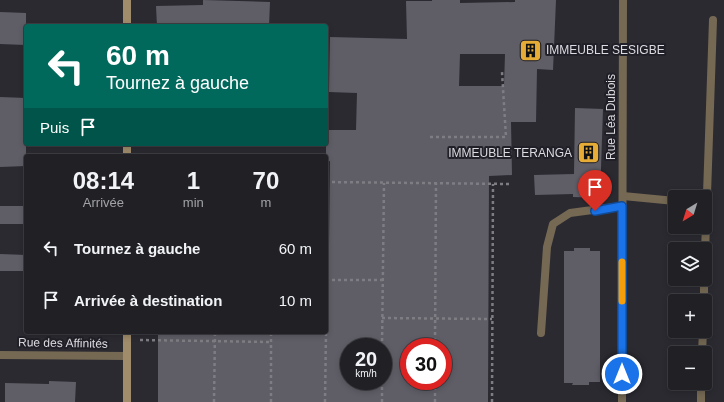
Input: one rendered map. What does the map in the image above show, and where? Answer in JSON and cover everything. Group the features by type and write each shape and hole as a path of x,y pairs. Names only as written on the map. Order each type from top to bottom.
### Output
{"street":[{"path":"127,0 127,24"},
{"name":"Rue Léa Dubois","path":"622,402 623,0"},
{"path":"707,190 713,20"},
{"path":"623,196 668,201"},
{"path":"540,333 547,247 553,224 570,213 622,206"},
{"path":"127,336 127,402"},
{"name":"Rue des Affinités","path":"0,355 127,356"},
{"path":"700,402 701,390"}],"path":[{"path":"430,137 506,137 502,72"},
{"path":"328,182 508,184"},
{"path":"382,338 384,182"},
{"path":"435,338 436,183"},
{"path":"492,402 493,184"},
{"path":"328,280 383,280"},
{"path":"382,318 492,319"},
{"path":"214,402 215,334"},
{"path":"271,334 271,402"},
{"path":"325,402 326,334"},
{"path":"127,336 215,341 271,342"},
{"path":"382,390 382,402"},
{"path":"435,390 435,402"}],"building":[{"path":"203,0 270,2 269,24 157,24 156,6 203,5"},
{"path":"460,0 460,3 515,2 515,0 556,0 553,70 537,69 536,122 511,122 512,175 489,176 488,402 158,402 158,334 328,334 330,161 328,162 328,154 326,154 326,146 328,146 328,130 356,130 357,93 329,92 330,37 407,39 406,1","holes":["460,54 505,54 504,86 459,86"]},
{"path":"0,12 26,13 26,24 24,24 24,45 0,44"},
{"path":"0,97 24,98 24,146 26,146 26,154 24,154 24,166 0,167"},
{"name":"IMMEUBLE TERANGA","path":"575,108 603,109 600,198 573,197 573,194 535,195 534,175 574,174"},
{"path":"0,206 24,206 24,224 0,224"},
{"path":"574,248 590,248 590,251 600,251 600,382 589,382 589,385 572,385 573,383 564,383 564,251 574,251"},
{"path":"0,254 24,255 24,271 0,271"},
{"path":"49,381 76,382 75,402 5,402 5,383 49,384"}],"slow traffic":[{"path":"622,262 622,301"}],"place":[{"name":"IMMEUBLE SESIGBE","path":"530,50"},
{"name":"IMMEUBLE TERANGA","path":"588,153"}],"route":[{"path":"595,211 622,206 622,374"}]}
